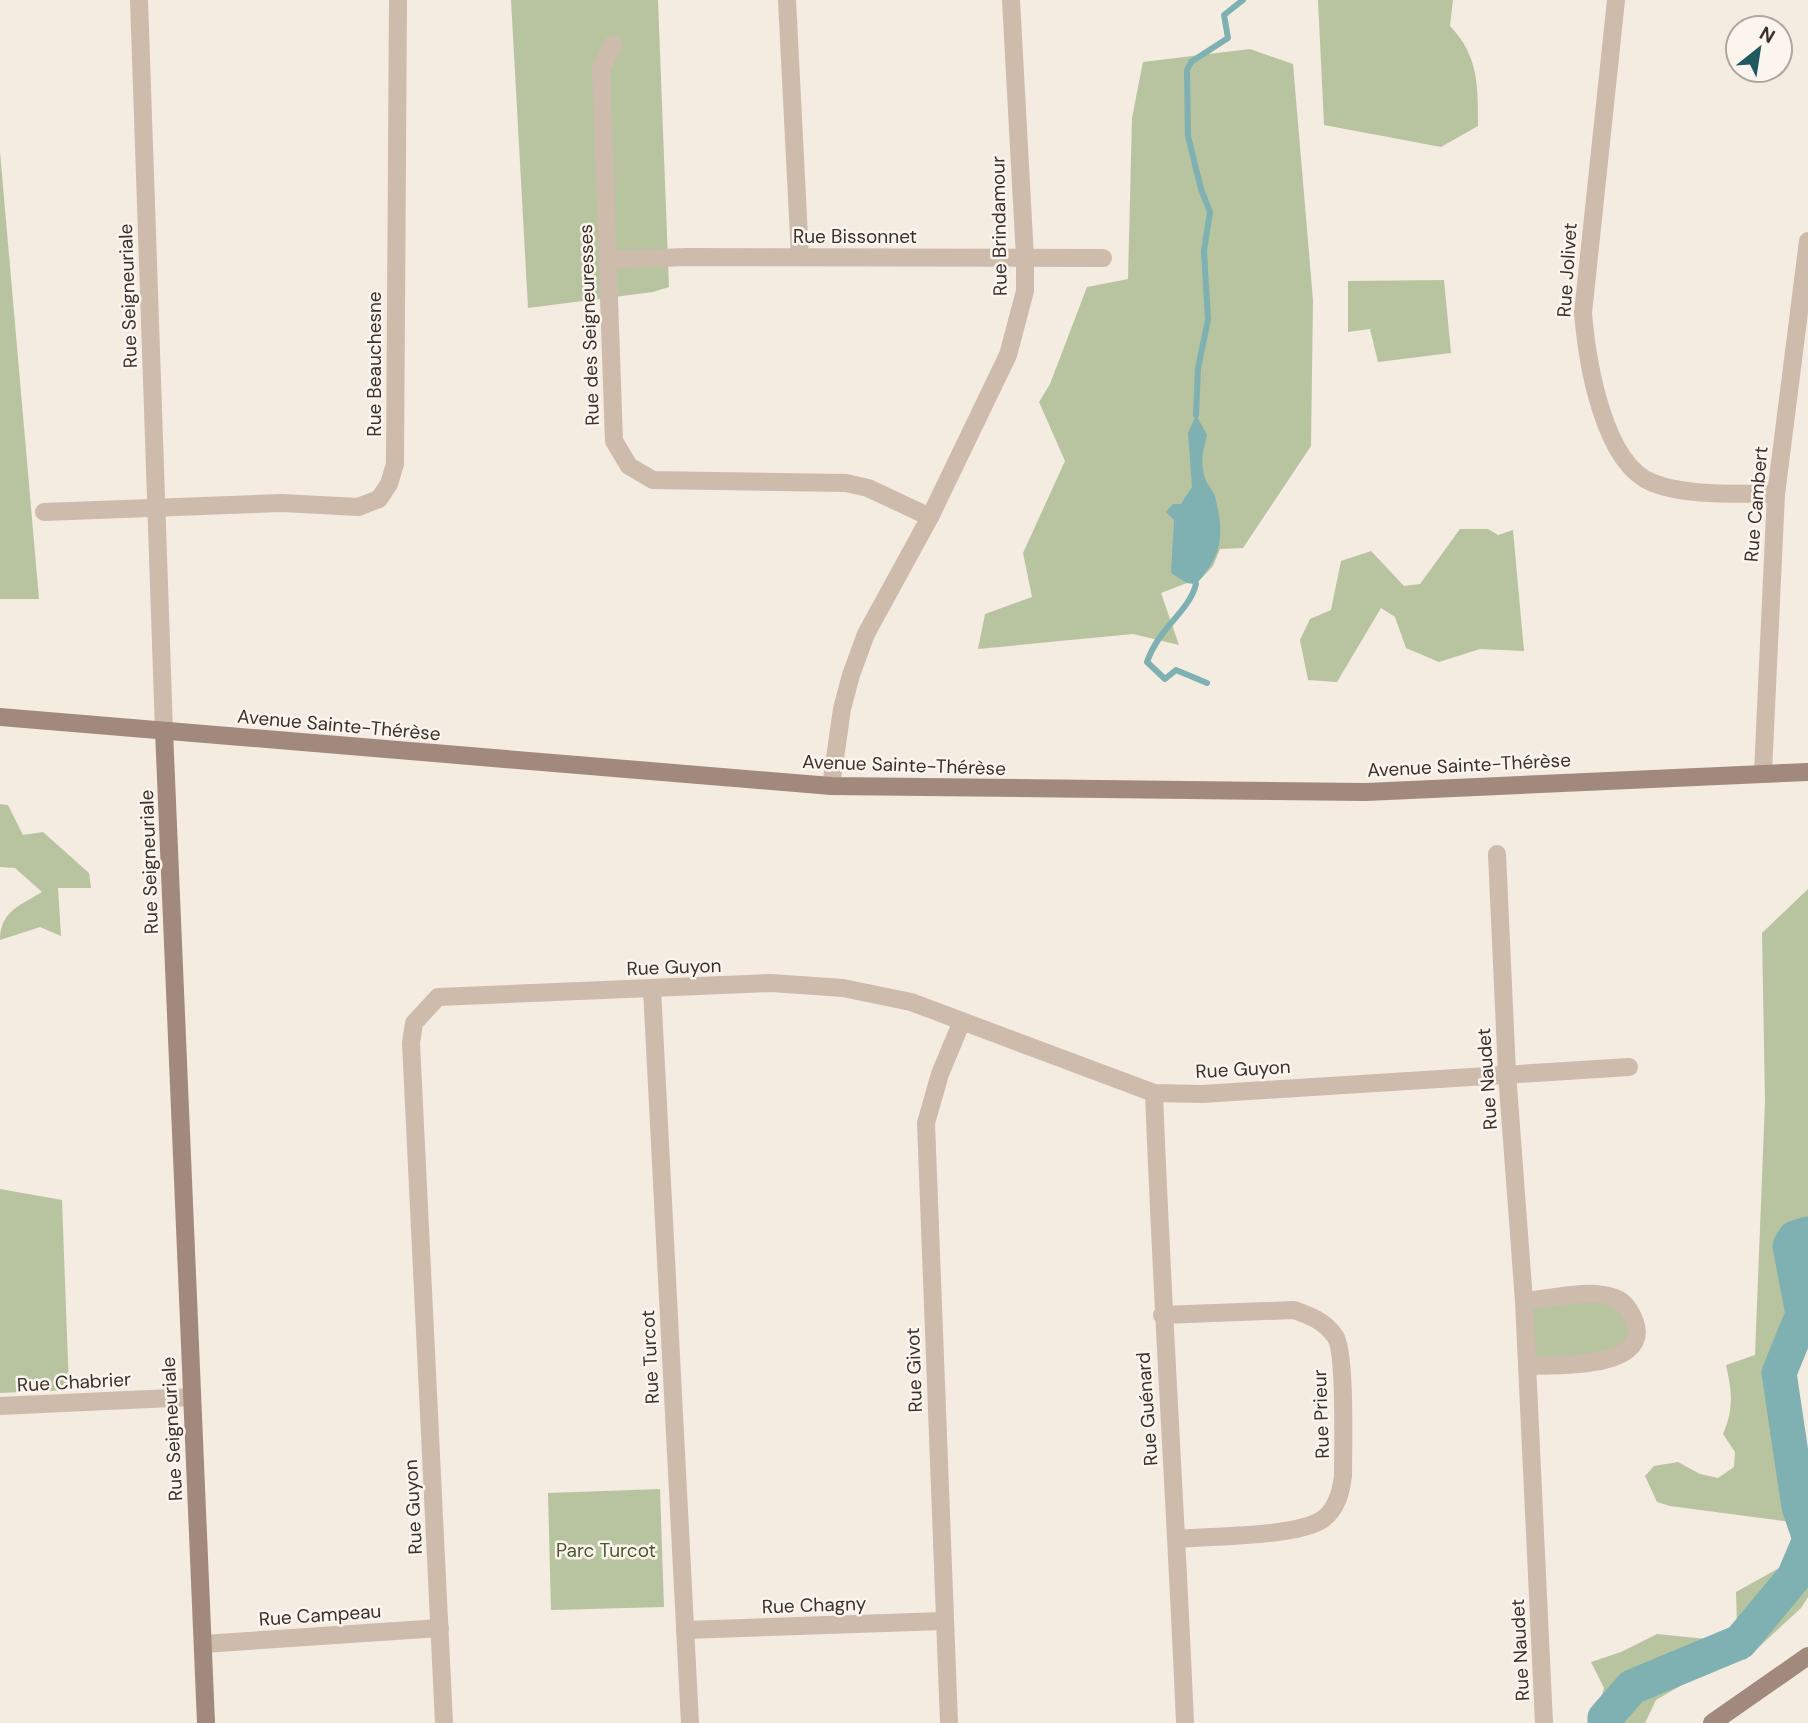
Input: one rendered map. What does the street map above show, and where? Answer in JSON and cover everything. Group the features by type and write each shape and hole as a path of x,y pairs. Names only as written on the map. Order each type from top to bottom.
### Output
{"street":[{"name":"Rue Seigneuriale","path":"139,0 164,732 206,1723"},
{"name":"Rue Beauchesne","path":"44,512 282,503 358,508 379,499 389,484 395,464 398,0"},
{"path":"787,0 800,257"},
{"name":"Rue Brindamour","path":"831,786 842,709 850,675 866,634 930,517 1008,355 1025,291 1011,0"},
{"name":"Rue Jolivet","path":"1616,0 1583,313 1586,346 1609,431 1625,464 1653,483 1697,491 1776,494"},
{"name":"Rue des Seigneuresses","path":"613,44 601,69 614,441 629,466 653,480 846,483 868,488 930,517"},
{"name":"Rue Cambert","path":"1763,772 1776,494 1808,241"},
{"name":"Rue Bissonnet","path":"608,260 800,257 1103,258"},
{"name":"Avenue Sainte-Thérèse","path":"0,717 831,786 1366,792 1808,772"},
{"name":"Rue Naudet","path":"1497,854 1507,1073 1524,1301 1544,1723"},
{"name":"Rue Guyon","path":"444,1723 411,1043 414,1023 438,997 771,983 843,988 911,1002 1154,1093 1202,1094 1629,1067"},
{"name":"Rue Turcot","path":"652,989 690,1723"},
{"name":"Rue Givot","path":"949,1723 926,1123 940,1074 962,1021"},
{"name":"Rue Guénard","path":"1154,1093 1162,1315 1177,1539 1185,1723"},
{"path":"1524,1301 1593,1295 1616,1298 1630,1310 1637,1328 1631,1347 1617,1357 1597,1362 1527,1366"},
{"name":"Rue Prieur","path":"1162,1315 1294,1310 1315,1317 1337,1338 1340,1358 1343,1476 1340,1493 1323,1519 1303,1529 1177,1539"},
{"name":"Rue Chabrier","path":"0,1406 192,1397"},
{"name":"Rue Chagny","path":"685,1630 943,1621"},
{"name":"Rue Campeau","path":"203,1644 440,1628"},
{"path":"1712,1723 1808,1656"}],"green space":[{"path":"511,0 658,0 669,287 653,292 528,308"},
{"path":"1318,0 1453,0 1450,26 1460,37 1472,61 1477,85 1478,126 1441,147 1324,125"},
{"path":"1250,49 1293,64 1313,300 1311,446 1243,548 1220,549 1213,566 1196,584 1187,583 1161,593 1179,645 1133,634 978,649 985,614 1032,597 1023,553 1065,461 1039,402 1050,384 1087,287 1128,279 1132,118 1143,62"},
{"path":"0,152 39,599 0,599"},
{"path":"1444,280 1451,353 1378,362 1370,329 1348,332 1348,281"},
{"path":"1460,529 1488,529 1498,535 1513,530 1524,651 1480,649 1439,662 1406,648 1395,617 1381,608 1337,682 1308,680 1300,640 1310,619 1331,610 1341,561 1371,551 1404,586 1420,584"},
{"path":"0,804 8,805 23,835 43,832 89,873 91,888 58,888 61,936 40,927 0,940 8,915 19,905 42,892 15,868 0,867"},
{"path":"1808,889 1808,1250 1799,1262 1808,1295 1808,1336 1793,1387 1799,1507 1792,1522 1657,1502 1645,1476 1654,1466 1678,1462 1700,1474 1718,1478 1734,1467 1735,1452 1723,1434 1731,1400 1726,1365 1755,1355 1765,1101 1762,933"},
{"path":"0,1189 62,1200 69,1390 0,1393"},
{"path":"1593,1295 1631,1310 1631,1347 1527,1366 1524,1301"},
{"name":"Parc Turcot","path":"660,1489 664,1607 551,1610 548,1493"},
{"path":"1808,1552 1808,1597 1801,1608 1745,1660 1737,1626 1736,1592"},
{"path":"1657,1634 1706,1639 1718,1664 1656,1700 1645,1723 1594,1723 1604,1688 1591,1662 1621,1652"}],"water":[{"path":"1196,415 1207,435 1203,467 1206,481 1215,497 1220,534 1216,554 1196,584 1187,583 1171,573 1174,520 1166,512 1173,504 1181,504 1192,487 1188,433"}],"waterway":[{"path":"1196,415 1198,368 1208,320 1204,251 1210,212 1201,189 1188,136 1187,70 1191,62 1228,38 1224,15 1243,0"},
{"path":"1196,584 1187,603 1159,639 1147,662 1165,679 1176,670 1207,683"},
{"path":"1808,1234 1795,1238 1790,1246 1803,1314 1779,1373 1799,1507 1808,1533"},
{"path":"1605,1723 1605,1718 1632,1687 1740,1642 1794,1577 1808,1544"}]}
